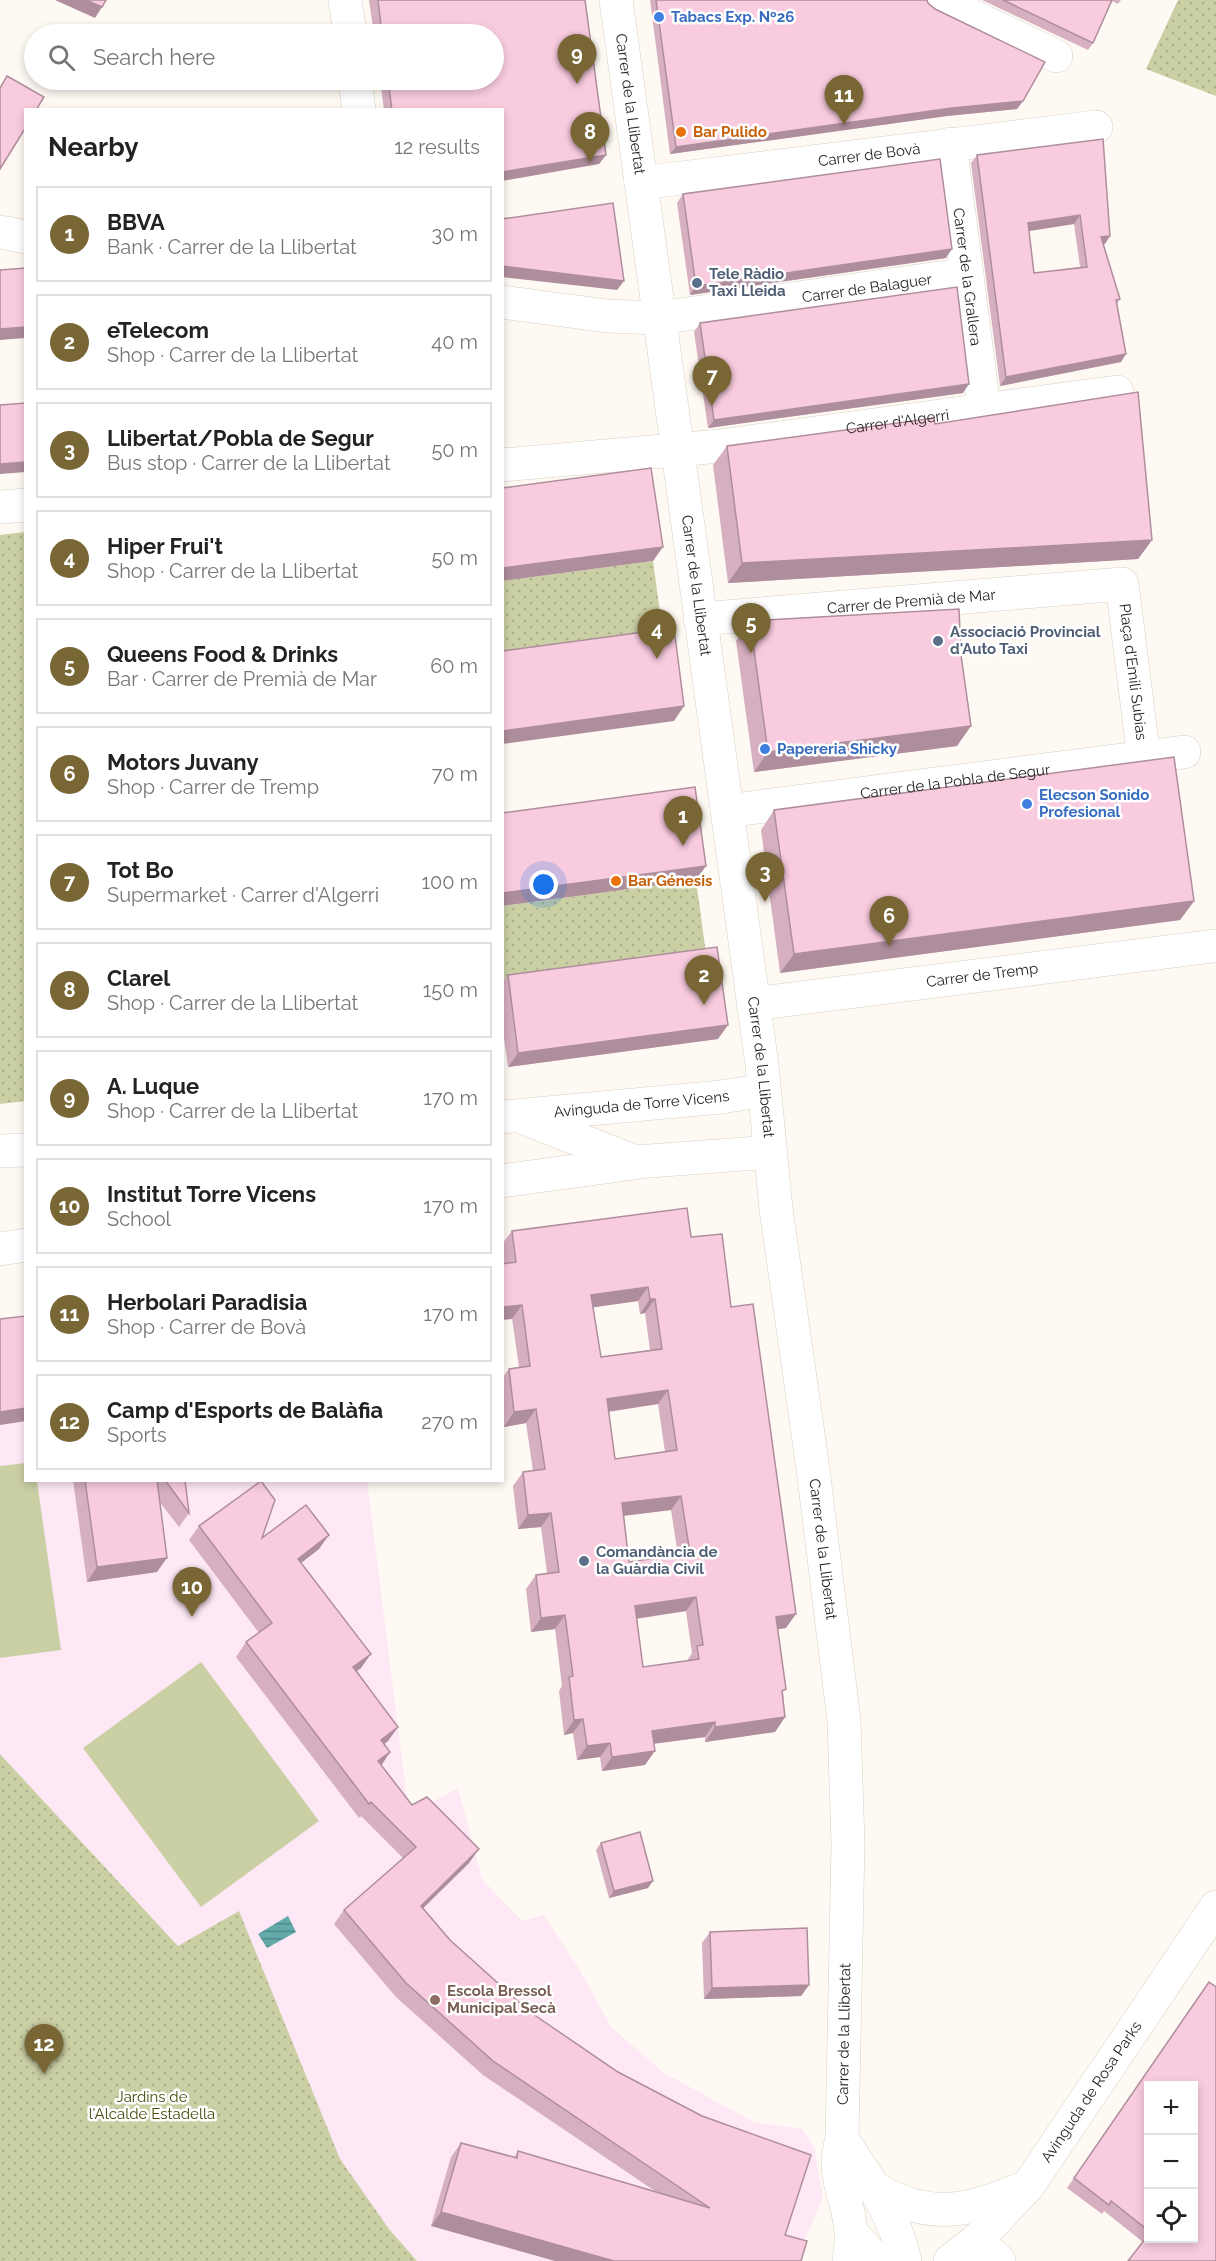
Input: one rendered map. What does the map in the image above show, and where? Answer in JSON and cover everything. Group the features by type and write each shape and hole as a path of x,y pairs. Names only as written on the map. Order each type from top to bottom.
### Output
{"street":[{"path":"345,0 349,24"},
{"name":"Carrer de la Llibertat","path":"616,0 753,1004 844,1721 848,1844 842,2139 837,2154 837,2174 850,2246 877,2261"},
{"path":"938,0 1056,56"},
{"path":"356,90 359,108"},
{"name":"Carrer de Bovà","path":"640,183 1096,127"},
{"name":"Carrer de la Grallera","path":"950,144 984,408"},
{"path":"0,232 24,237"},
{"name":"Carrer de Balaguer","path":"504,302 607,316 659,318 967,273"},
{"name":"Carrer d'Algerri","path":"504,465 720,446 984,408 1117,393"},
{"path":"0,507 24,505"},
{"name":"Carrer de Premià de Mar","path":"700,619 1122,584"},
{"name":"Plaça d'Emili Subías","path":"1122,584 1144,758"},
{"name":"Carrer de la Pobla de Segur","path":"727,811 1184,752"},
{"name":"Carrer de Tremp","path":"753,1004 1213,946"},
{"name":"Avinguda de Torre Vicens","path":"510,1116 720,1097 764,1090"},
{"name":"Avinguda de Torre Vicens","path":"510,1116 636,1162"},
{"path":"0,1151 24,1150"},
{"name":"Avinguda de Torre Vicens","path":"504,1180 636,1162 770,1152"},
{"path":"0,1249 24,1245"},
{"name":"Avinguda de Rosa Parks","path":"950,2261 988,2250 1028,2186 1216,1907"},
{"path":"842,2139 878,2190 900,2235 905,2261"},
{"path":"878,2190 907,2206 934,2210 968,2207 1000,2198 1028,2186"}],"shaded area":[{"path":"24,1329 24,1482 367,1482 409,1815 458,1788 482,1879 522,1921 544,1915 581,1972 611,2027 664,2073 754,2122 802,2129 814,2147 823,2198 795,2261 417,2261 389,2229 339,2159 239,1912 178,1946 0,1754 0,1332"}],"green space":[{"path":"1178,0 1216,0 1216,96 1146,69"},
{"path":"24,532 24,1101 0,1104 0,535"},
{"path":"653,561 664,642 504,664 504,581"},
{"path":"696,880 707,961 504,989 504,906"},
{"path":"24,1463 24,1482 37,1482 61,1650 0,1658 0,1466"},
{"path":"201,1662 319,1821 201,1907 83,1748"},
{"name":"Jardins de l'Alcalde Estadella","path":"0,1754 178,1946 239,1911 340,2159 389,2229 417,2261 0,2261"}],"water":[{"path":"288,1916 296,1932 267,1948 258,1934"}],"building":[{"path":"86,0 106,0 102,7"},
{"path":"378,0 585,0 606,155 504,172 504,108 392,108 389,90 504,90 504,24 381,24"},
{"path":"656,0 927,0 935,9 1045,62 1023,101 952,108 676,147"},
{"path":"1003,0 1112,0 1093,43"},
{"path":"7,76 24,86 24,90 32,90 44,97 37,108 24,108 24,130 0,169 0,88"},
{"path":"1103,139 1110,236 1101,237 1120,299 1116,300 1126,354 1006,377 977,155","holes":["1080,215 1087,267 1034,273 1028,223"]},
{"path":"940,159 952,249 696,286 683,194"},
{"path":"613,203 624,281 504,266 504,219"},
{"path":"24,268 24,327 0,329 0,270"},
{"path":"957,287 969,384 714,420 700,323"},
{"path":"1138,392 1152,540 742,563 727,446 934,418 935,424"},
{"path":"24,403 24,462 0,464 0,405"},
{"path":"651,468 663,547 504,568 504,488"},
{"path":"959,609 961,655 971,726 768,752 750,621"},
{"path":"674,628 684,706 504,731 504,651"},
{"path":"1174,757 1194,901 794,954 774,810"},
{"path":"695,787 706,866 504,893 504,813"},
{"path":"717,947 728,1025 518,1053 508,975"},
{"path":"687,1208 691,1237 722,1234 731,1307 753,1304 796,1614 776,1617 786,1689 782,1691 785,1717 715,1727 715,1722 652,1731 655,1751 612,1757 610,1743 587,1746 583,1719 574,1720 569,1677 573,1676 565,1615 541,1618 536,1575 559,1572 551,1513 528,1515 523,1472 545,1469 536,1409 514,1412 509,1369 530,1366 522,1305 504,1307 504,1264 516,1262 512,1231","holes":["648,1287 650,1299 655,1299 662,1349 601,1357 591,1295","668,1390 677,1450 615,1459 607,1399","681,1496 690,1553 629,1562 622,1503","696,1597 703,1645 697,1646 699,1659 643,1667 635,1606"]},
{"path":"24,1316 24,1408 0,1412 0,1319"},
{"path":"85,1482 157,1482 167,1558 97,1567"},
{"path":"166,1482 185,1482 189,1513"},
{"path":"260,1482 275,1500 262,1538 306,1505 329,1535 298,1559 371,1654 353,1667 398,1727 381,1740 390,1752 378,1761 412,1805 427,1797 479,1849 421,1906 450,1940 530,2012 618,2072 702,2116 811,2155 785,2235 807,2241 801,2261 614,2261 441,2212 461,2143 517,2158 518,2151 710,2208 493,2061 406,1983 344,1910 416,1847 371,1802 369,1804 246,1642 272,1623 199,1526"},
{"path":"640,1832 653,1881 614,1891 601,1843"},
{"path":"807,1928 809,1985 712,1988 710,1932"},
{"path":"1209,1982 1216,1987 1216,2261 1128,2261 1144,2240 1144,2243 1198,2243 1198,2081 1144,2081 1144,2227 1111,2201 1109,2205 1074,2178"}],"place":[{"name":"Tabacs Exp. Nº26","path":"659,17"},
{"name":"A. Luque","path":"577,84"},
{"name":"Herbolari Paradisia","path":"844,125"},
{"name":"Bar Pulido","path":"681,132"},
{"name":"Clarel","path":"590,162"},
{"name":"Tele Ràdio Taxi Lleida","path":"697,283"},
{"name":"Tot Bo","path":"712,406"},
{"name":"Associació Provincial d'Auto Taxi","path":"938,641"},
{"name":"Queens Food & Drinks","path":"751,653"},
{"name":"Hiper Frui't","path":"657,659"},
{"name":"Papereria Shicky","path":"765,749"},
{"name":"Elecson Sonido Profesional","path":"1027,804"},
{"name":"BBVA","path":"683,846"},
{"name":"Bar Génesis","path":"616,881"},
{"name":"Llibertat/Pobla de Segur","path":"765,902"},
{"name":"Motors Juvany","path":"889,946"},
{"name":"eTelecom","path":"704,1005"},
{"name":"Comandància de la Guàrdia Civil","path":"584,1561"},
{"name":"Institut Torre Vicens","path":"192,1617"},
{"name":"Escola Bressol Municipal Secà","path":"435,2000"},
{"name":"Camp d'Esports de Balàfia","path":"44,2074"}]}
